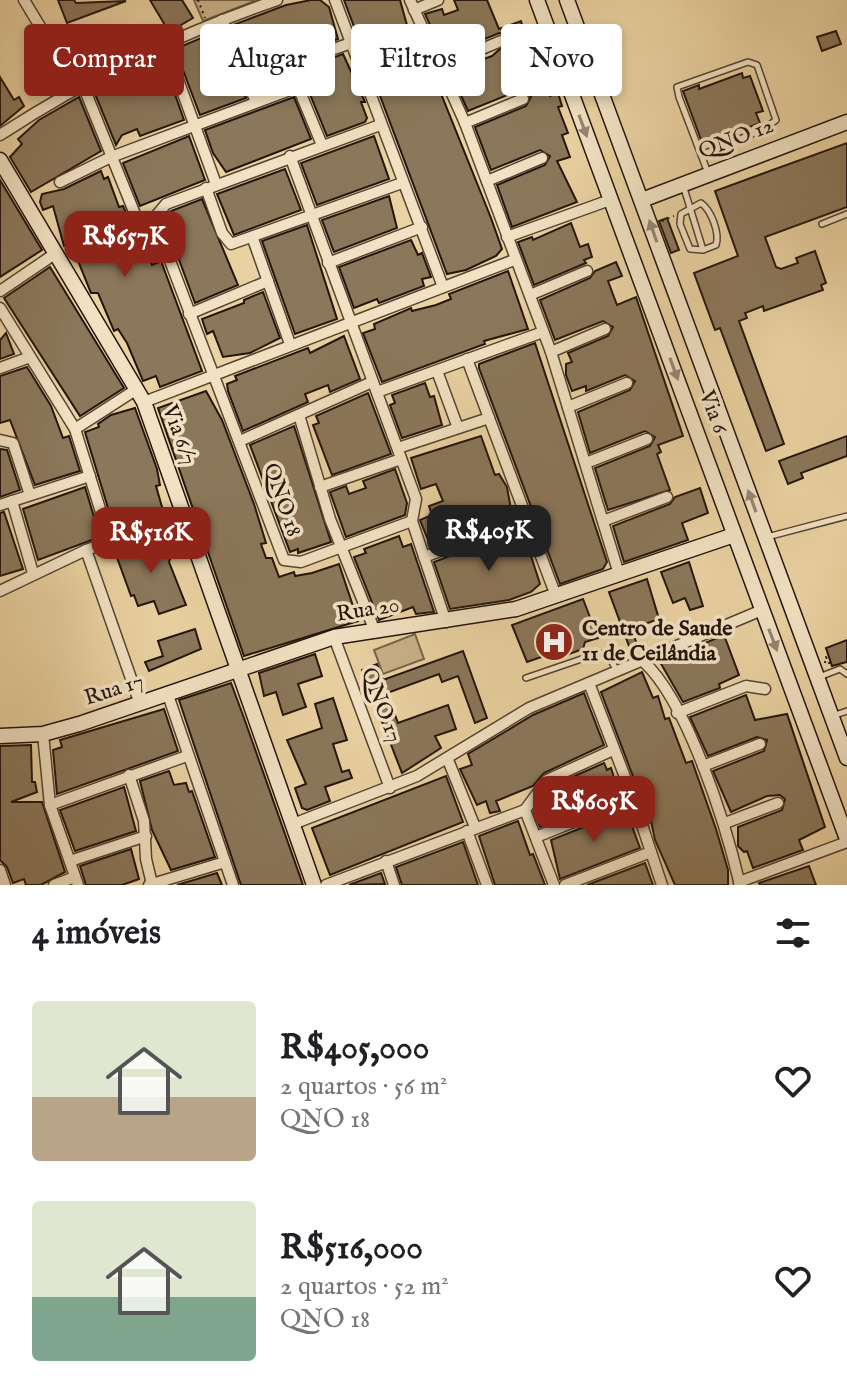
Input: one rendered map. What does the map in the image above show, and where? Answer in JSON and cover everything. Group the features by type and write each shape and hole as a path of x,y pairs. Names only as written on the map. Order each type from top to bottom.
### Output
{"main road":[{"name":"Via 6","path":"537,0 847,841"},
{"name":"Via 6","path":"567,0 847,758"},
{"name":"QNO 12","path":"642,200 847,122"},
{"name":"Via 6/7","path":"0,160 141,395 314,885"},
{"path":"604,184 625,219 645,273 656,278 666,267"},
{"name":"Rua 20","path":"239,669 334,637 516,609 734,535"},
{"name":"Rua 17","path":"0,736 43,734 239,669"},
{"path":"804,723 814,712 825,716 847,773"}],"street":[{"name":"QNO 18","path":"24,0 40,24"},
{"path":"211,24 277,0"},
{"path":"335,0 351,43 335,49"},
{"path":"420,24 412,5 438,0"},
{"path":"222,20 224,24"},
{"path":"485,48 501,41"},
{"path":"0,135 62,96"},
{"name":"QNO 18","path":"84,96 141,229 158,233 284,560 301,562 412,521"},
{"path":"184,96 227,241 231,244 253,239 402,183"},
{"path":"253,96 256,102"},
{"path":"60,182 111,157 273,96"},
{"path":"302,96 322,145"},
{"path":"370,96 443,287"},
{"path":"452,96 551,352 619,574"},
{"path":"465,123 523,99"},
{"path":"158,233 156,224 160,209 211,186 380,125"},
{"path":"290,156 416,499 412,521 446,622"},
{"path":"487,181 542,158"},
{"path":"507,237 610,200"},
{"path":"328,263 422,227"},
{"path":"253,239 290,344"},
{"path":"0,291 56,253"},
{"path":"75,429 141,395 214,376 290,344 514,260"},
{"path":"530,295 587,271"},
{"path":"189,314 268,281"},
{"path":"0,308 75,429 110,541"},
{"path":"551,352 605,329"},
{"name":"QNO 18","path":"240,441 374,387 437,371 543,332"},
{"path":"0,368 30,357"},
{"path":"467,359 556,596"},
{"path":"437,371 458,428"},
{"path":"568,407 627,383"},
{"name":"QNO 18","path":"299,415 341,549 374,629"},
{"name":"QNO 18","path":"320,487 458,428 489,418"},
{"path":"586,463 647,439"},
{"path":"0,440 13,443 30,495"},
{"path":"0,505 90,476"},
{"path":"603,521 667,497"},
{"path":"12,501 33,573"},
{"path":"0,591 86,550 185,516"},
{"path":"424,557 527,518"},
{"path":"86,550 140,704"},
{"path":"293,824 390,788 448,760 505,719 762,610"},
{"name":"QNO 17","path":"334,637 390,788"},
{"path":"643,661 661,682 703,766 725,823 740,883 847,841"},
{"path":"589,683 662,885"},
{"path":"677,713 746,686 765,689"},
{"path":"168,695 233,885"},
{"path":"43,734 50,805 76,881 54,885"},
{"path":"703,766 760,744"},
{"path":"326,885 525,810 547,780 613,750"},
{"path":"50,805 187,756"},
{"path":"448,760 487,885"},
{"path":"129,775 146,836 150,884 225,862"},
{"path":"536,837 633,798"},
{"path":"725,823 778,803"},
{"path":"525,810 554,885"},
{"path":"70,861 146,836"},
{"path":"565,885 651,852"},
{"path":"386,861 394,885"},
{"path":"0,870 5,885"}],"lane":[{"path":"701,155 764,129 776,120 761,71 753,62 677,87 701,155 708,173"},
{"path":"682,184 703,250"},
{"path":"701,203 707,207 718,239 716,245 703,250 690,249 680,224 681,214 690,207 701,203"},
{"path":"822,224 847,214"},
{"path":"765,537 847,516"},
{"path":"526,678 599,653 609,657 617,671"},
{"path":"817,678 840,669 847,674"},
{"path":"831,717 847,711"}],"path":[{"path":"198,0 208,24"}],"shaded area":[{"path":"194,0 257,0 203,21"},
{"path":"415,634 424,659 383,674 374,650"}],"building":[{"path":"58,0 74,0 76,3 126,1 67,23"},
{"path":"150,0 182,0 193,18 183,24 164,24"},
{"path":"320,0 329,7 334,24 236,24 286,5"},
{"path":"344,0 400,0 407,24 353,24"},
{"path":"454,0 487,0 501,34 485,39 485,24 430,24 425,14 442,9 444,15 458,10"},
{"path":"836,31 841,44 822,51 817,37"},
{"path":"200,39 200,96 246,98 200,115 184,73 184,45"},
{"path":"501,48 501,96 505,96 468,111 461,96 485,96 485,58"},
{"path":"343,54 351,71 351,96 362,96 365,102 361,102 367,118 365,122 327,136 311,96 335,96 335,57"},
{"path":"742,73 743,78 750,76 763,111 756,113 760,123 703,145 683,91 699,85 699,89"},
{"path":"0,77 14,100 19,97 24,106 0,126"},
{"path":"96,96 175,96 184,120 140,136 137,129 122,135 116,145"},
{"path":"380,96 442,96 491,218 502,249 496,256 466,270 447,274"},
{"path":"559,96 562,106 558,107 568,133 562,135 570,157 557,161 577,202 512,227 497,185 545,165 550,156 540,150 491,170 475,127 526,106 531,97"},
{"path":"79,97 101,151 31,192 10,157 22,144 18,139 39,120"},
{"path":"294,97 311,139 226,172 213,153 205,130"},
{"path":"189,136 205,180 140,206 123,163"},
{"path":"374,136 389,179 317,205 301,163"},
{"path":"847,143 847,207 765,237 776,267 781,269 798,263 796,258 815,251 826,283 821,285 823,290 764,311 763,306 745,313 747,318 739,321 784,444 766,451 720,328 715,330 694,273 738,256 715,191"},
{"path":"285,169 301,210 234,235 217,194"},
{"path":"101,171 104,179 108,177 119,207 123,206 140,244 144,242 152,265 161,261 202,371 160,387 156,376 143,381 127,343 118,329 114,331 98,293 91,293 74,251 71,252 68,245 64,246 53,206 43,210 40,202 42,194 64,189"},
{"path":"0,180 42,250 0,277"},
{"path":"389,196 397,228 334,252 322,220"},
{"path":"202,199 238,285 195,303 164,219 171,211"},
{"path":"667,218 679,250 671,253 659,221"},
{"path":"571,223 580,247 588,244 592,257 584,260 586,263 534,285 518,242 532,237 533,240"},
{"path":"307,225 337,319 295,334 262,241"},
{"path":"411,240 418,255 422,253 431,277 422,279 424,286 379,303 377,299 354,308 339,267"},
{"path":"616,262 622,276 608,281 617,305 636,297 683,436 658,445 661,452 657,454 670,490 608,510 595,468 650,446 655,437 645,431 590,453 578,412 630,390 635,381 625,375 586,391 586,386 572,391 566,375 566,364 572,362 568,353 608,336 613,327 603,321 555,340 540,300 590,278 595,271"},
{"path":"50,267 124,388 80,416 4,298"},
{"path":"508,271 528,329 484,341 485,344 382,382 363,333 375,329 374,324 411,308 412,311 436,305 451,299 449,294"},
{"path":"263,292 280,338 250,353 223,357 213,331 207,334 202,319"},
{"path":"6,333 14,354 0,359 0,340"},
{"path":"344,336 360,379 330,392 328,385 305,394 308,402 243,431 228,391 227,384 237,380 235,376 308,348 310,353"},
{"path":"535,343 607,562 603,569 560,584 479,368 479,364"},
{"path":"27,367 51,406 63,438 69,436 80,471 35,485 10,420 0,423 0,376"},
{"path":"425,383 430,397 434,396 442,425 402,438 390,405 395,403 392,395"},
{"path":"206,391 222,420 254,504 266,543 261,544 266,558 272,558 279,577 294,572 295,576 312,573 339,564 358,621 244,656 158,408"},
{"path":"368,393 391,454 332,475 313,425 319,423 316,416"},
{"path":"135,408 157,469 160,485 156,486 164,514 115,531 85,432 99,427 98,424 111,415"},
{"path":"294,426 331,542 298,553 298,549 290,552 250,445"},
{"path":"481,436 495,475 499,474 507,487 512,515 430,545 420,520 432,515 429,506 443,501 436,484 421,489 411,458"},
{"path":"847,436 847,456 801,473 803,478 788,484 779,461"},
{"path":"0,449 7,450 20,490 0,497"},
{"path":"395,469 407,503 405,515 346,537 330,492 346,486 349,494 366,488 363,481"},
{"path":"85,487 100,537 38,560 23,509"},
{"path":"700,488 708,513 682,523 688,540 624,562 613,526 670,504 675,497"},
{"path":"4,512 23,569 0,576 0,513"},
{"path":"522,528 540,584 531,592 509,600 450,609 434,562 489,541 494,544 514,537 512,532"},
{"path":"399,536 403,547 411,544 434,612 416,614 413,607 379,620 354,557 366,553 364,549"},
{"path":"165,538 171,556 169,562 186,605 159,614 154,601 138,606 134,595 131,596 115,552 148,540 149,543"},
{"path":"689,562 703,606 690,610 685,598 673,603 661,572"},
{"path":"647,579 659,619 631,629 637,644 629,646 609,592"},
{"path":"583,599 598,638 585,642 583,649 564,656 568,641 564,631 545,638 550,654 527,662 512,625"},
{"path":"195,629 201,649 149,671 145,662 163,656 158,641"},
{"path":"724,635 739,675 719,684 720,688 683,702 660,662"},
{"path":"847,640 847,662 832,666 826,648"},
{"path":"463,651 487,718 475,723 458,676 442,682 439,674 387,693 398,723 448,705 456,729 435,736 441,748 402,773 362,670 377,664 383,680"},
{"path":"315,654 322,676 298,684 306,707 283,715 276,692 264,696 259,673"},
{"path":"642,672 653,698 658,696 665,719 669,718 686,763 692,761 728,870 728,885 675,885 655,840 648,806 645,808 601,692"},
{"path":"231,683 303,885 241,885 179,700"},
{"path":"584,693 604,745 544,773 533,786 496,801 500,811 490,813 486,801 477,805 460,769 472,765 468,754 533,715"},
{"path":"746,695 755,720 787,714 825,827 799,840 803,850 753,868 747,851 738,846 738,827 782,810 785,799 780,795 767,796 731,812 713,771 764,751 767,740 757,737 708,756 690,717"},
{"path":"333,698 347,740 333,744 342,772 349,770 352,778 325,787 330,801 307,810 302,808 295,788 306,784 287,740 322,728 315,704"},
{"path":"164,709 178,751 57,794 53,750 62,747 60,740"},
{"path":"31,745 32,782 35,782 37,792 11,802 42,802 65,872 41,885 26,885 24,879 13,883 7,867 0,860 0,746"},
{"path":"604,763 607,770 611,768 619,794 540,827 534,811 552,786"},
{"path":"169,771 174,785 186,783 189,792 192,791 215,857 171,870 152,830 140,781"},
{"path":"446,776 463,822 330,875 312,828"},
{"path":"124,787 136,831 75,851 60,810"},
{"path":"626,810 640,848 560,879 551,840"},
{"path":"518,821 545,885 495,885 479,836"},
{"path":"463,842 478,885 402,885 396,867"},
{"path":"131,849 139,879 122,885 86,885 80,866"},
{"path":"645,863 653,885 587,885"},
{"path":"809,866 816,885 759,883"},
{"path":"217,873 222,885 177,885"},
{"path":"381,873 385,884 349,885"}],"place":[{"name":"Centro de Saude 11 de Ceilândia","path":"554,642"}]}
